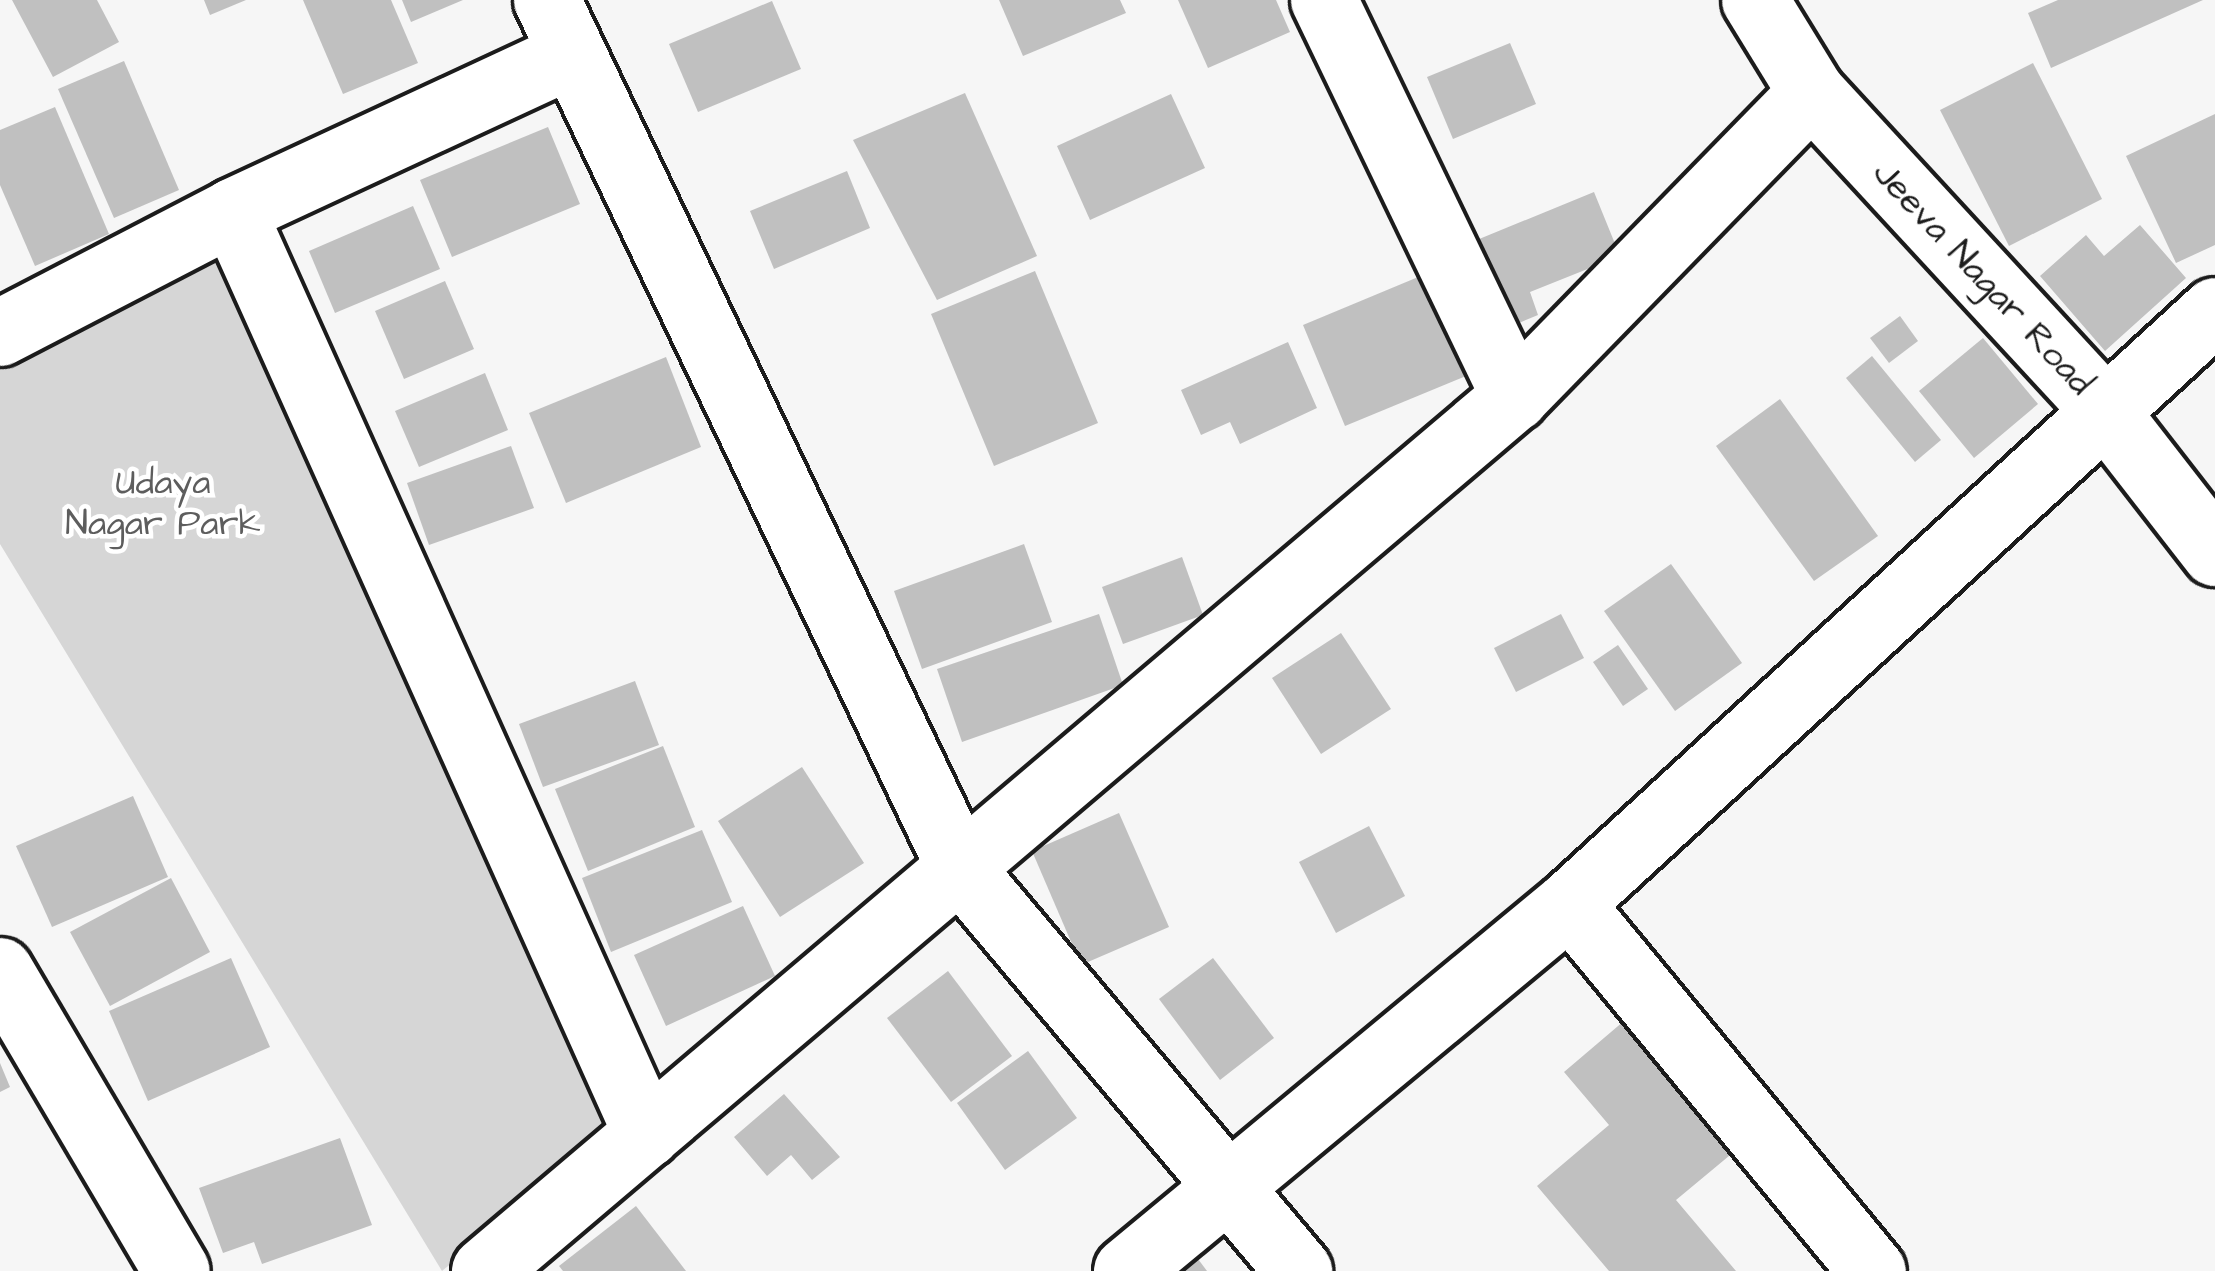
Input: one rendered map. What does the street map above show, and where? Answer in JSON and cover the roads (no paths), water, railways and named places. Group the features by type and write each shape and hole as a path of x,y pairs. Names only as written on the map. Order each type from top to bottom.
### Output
{"street":[{"path":"1324,0 1515,397"},
{"name":"Jeeva Nagar Road","path":"1755,0 1812,93 2105,411 2215,554"},
{"path":"0,333 233,212 559,27 960,868 1298,1271"},
{"path":"485,1271 1515,397 1812,93"},
{"path":"233,212 646,1134"},
{"path":"1127,1271 1570,904 2215,311"},
{"path":"1570,904 1873,1271"},
{"path":"0,971 176,1271"}],"park label":[{"name":"Udaya Nagar Park","path":"163,502"}]}
